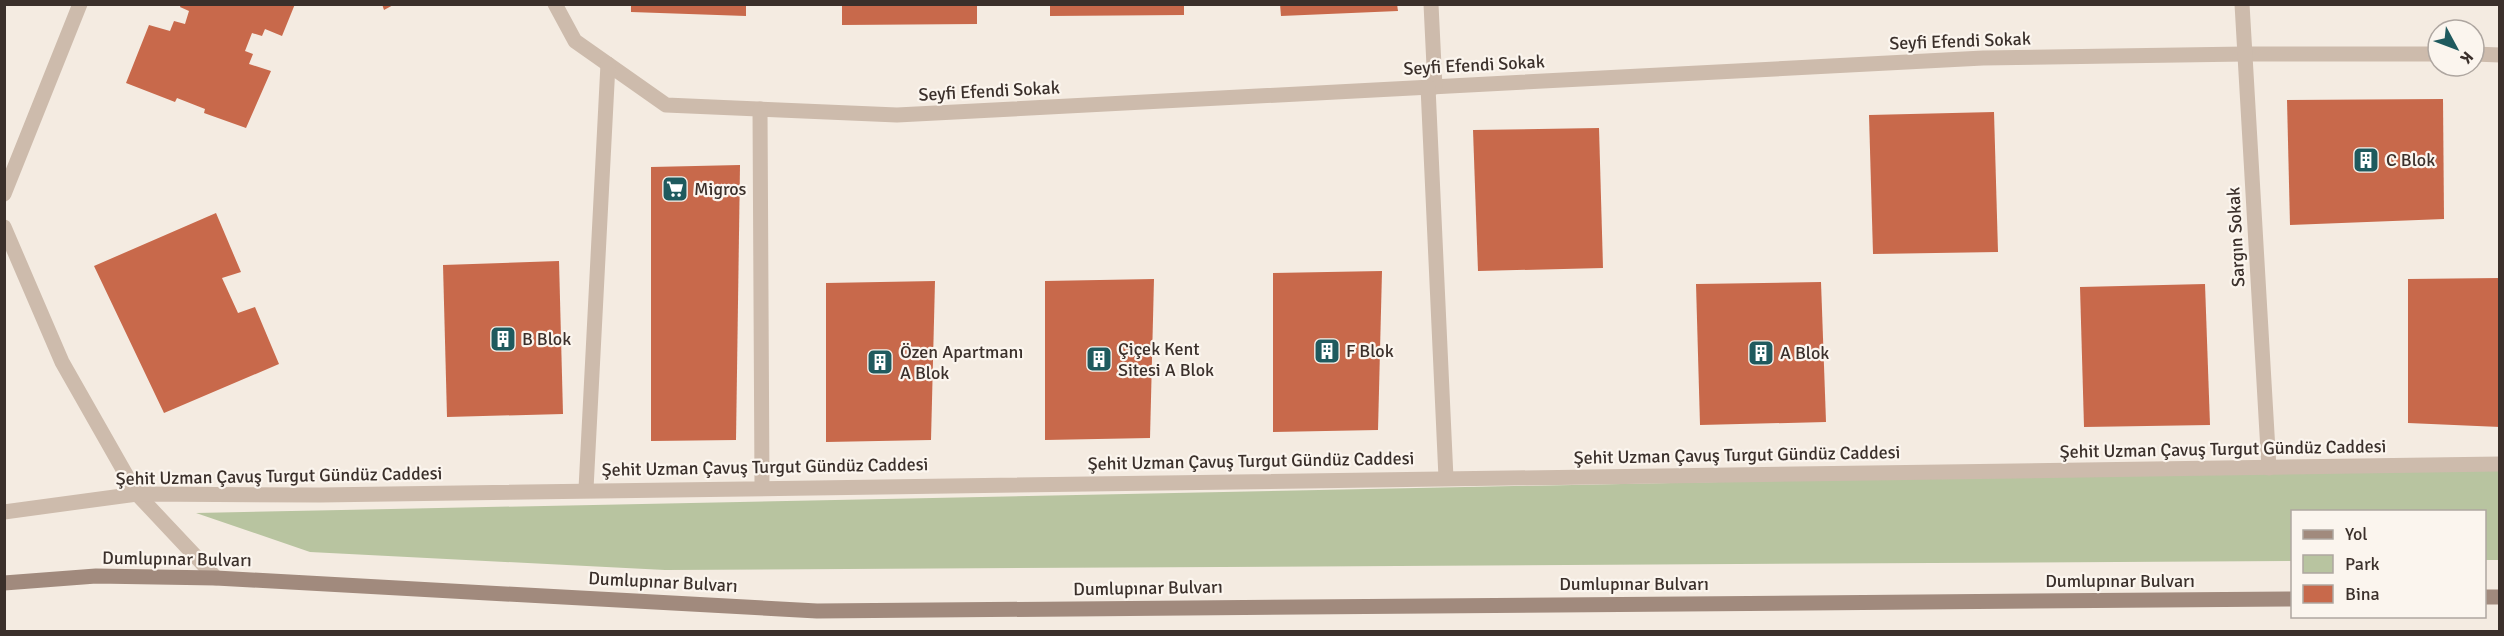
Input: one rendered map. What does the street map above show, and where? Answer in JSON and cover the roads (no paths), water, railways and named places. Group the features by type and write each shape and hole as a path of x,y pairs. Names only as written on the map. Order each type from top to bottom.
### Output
{"main road":[{"name":"Dumlupınar Bulvarı","path":"4,583 96,576 216,578 818,611 2291,599"}],"street":[{"path":"4,194 80,4"},
{"name":"Seyfi Efendi Sokak","path":"555,4 575,41 666,105 897,115 1983,58 2426,54"},
{"path":"1431,4 1431,87 1446,478"},
{"name":"Sargın Sokak","path":"2242,4 2269,468"},
{"path":"586,489 608,64"},
{"path":"760,109 762,487"},
{"path":"4,227 62,362 137,494 216,578"},
{"name":"Şehit Uzman Çavuş Turgut Gündüz Caddesi","path":"4,512 137,494 320,495 586,489 2499,464"}],"place":[{"name":"C Blok","path":"2366,160"},
{"name":"Migros","path":"675,189"},
{"name":"B Blok","path":"503,339"},
{"name":"F Blok","path":"1327,351"},
{"name":"A Blok","path":"1761,353"},
{"name":"Çiçek Kent Sitesi A Blok","path":"1099,359"},
{"name":"Özen Apartmanı A Blok","path":"880,362"}]}
